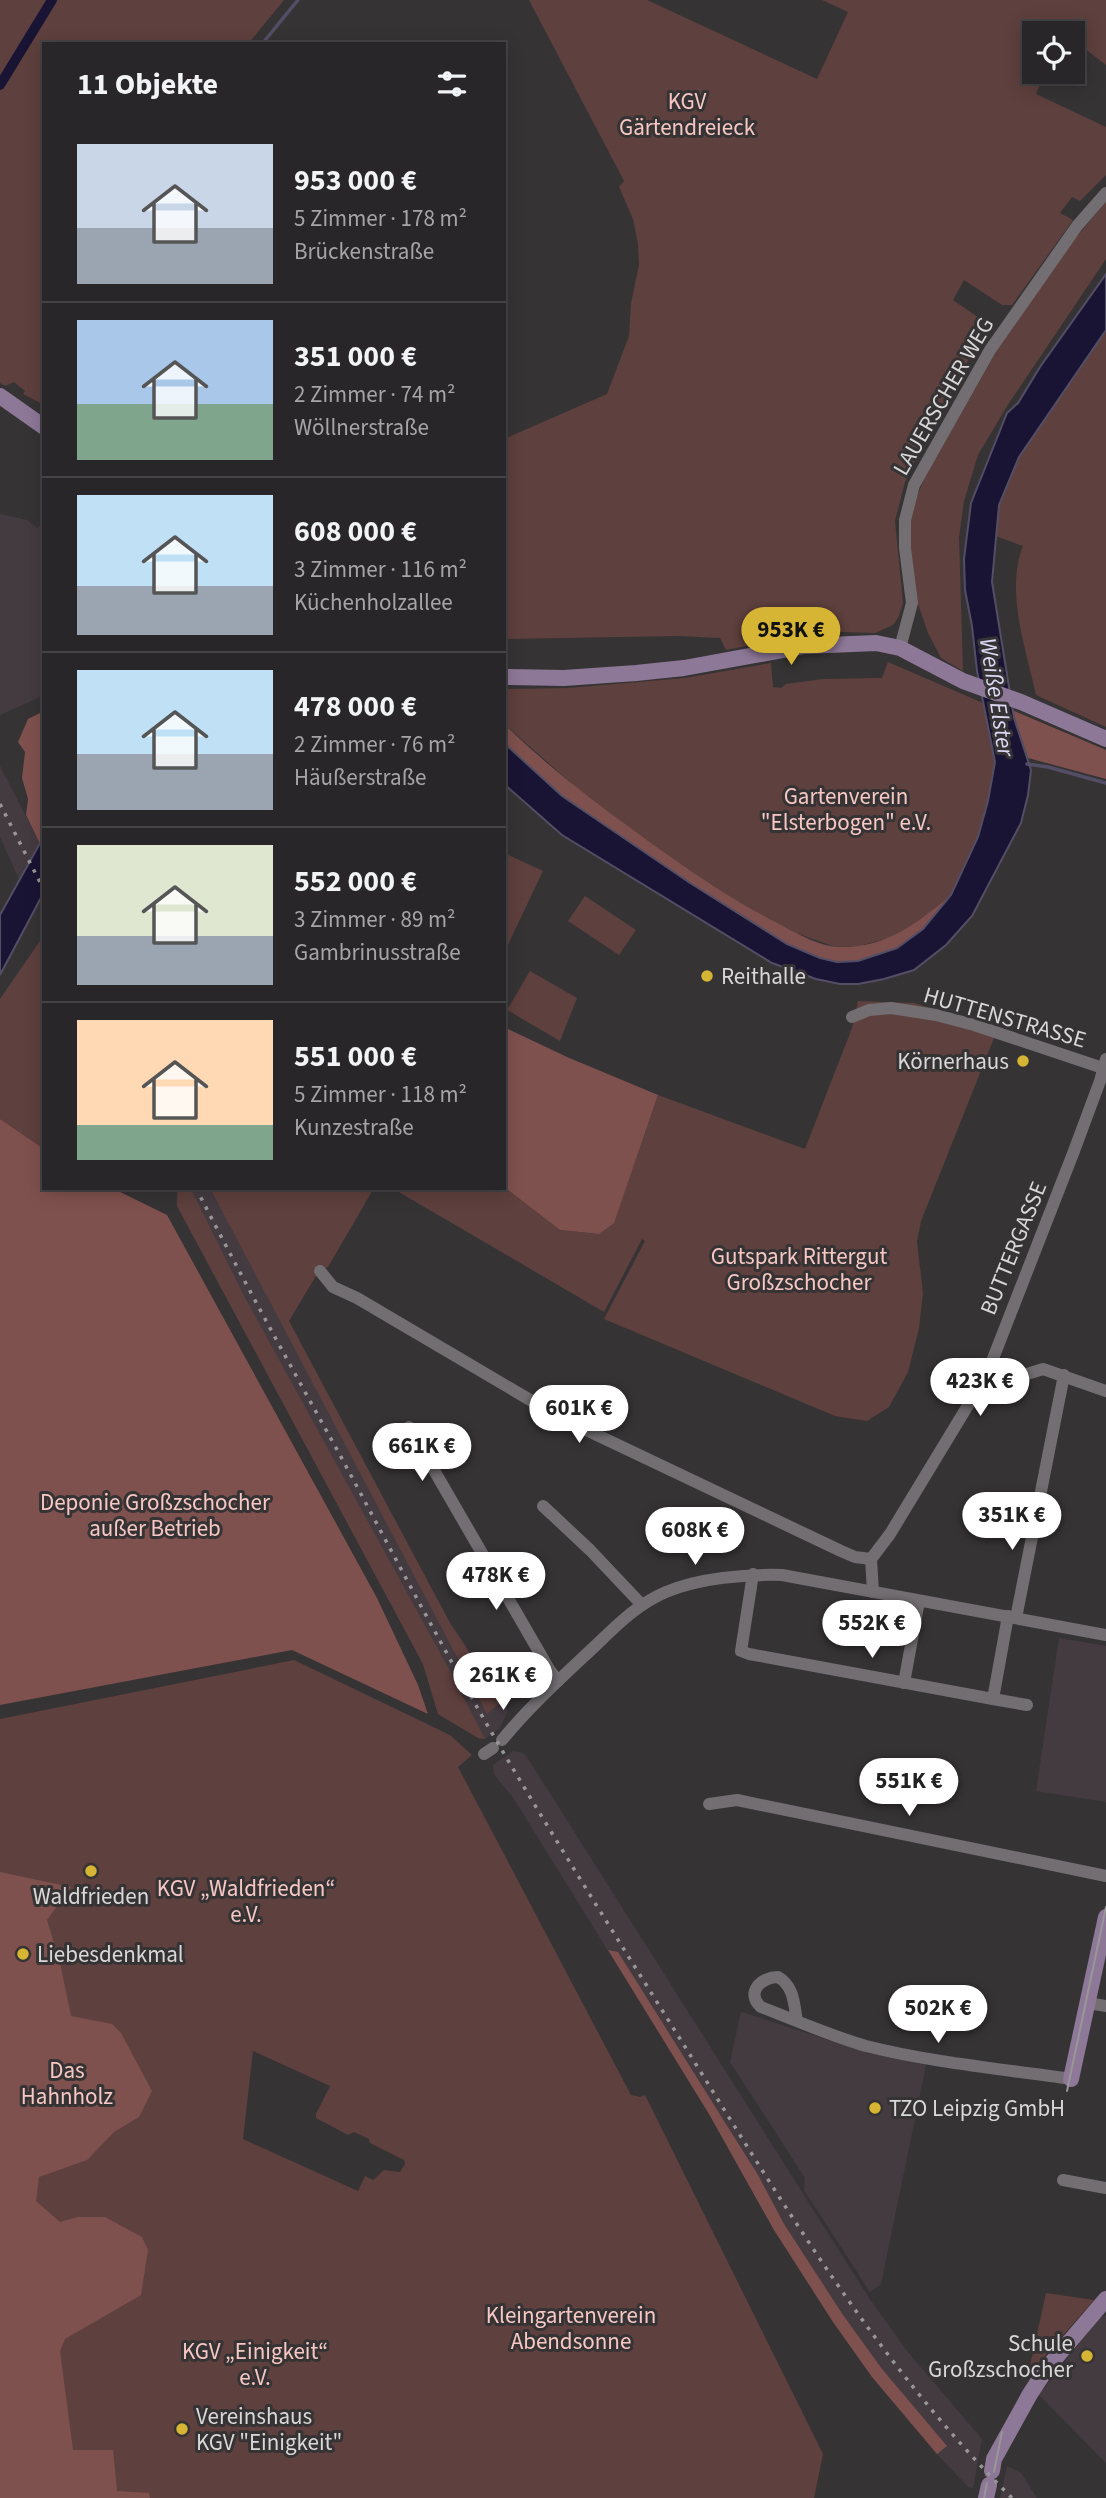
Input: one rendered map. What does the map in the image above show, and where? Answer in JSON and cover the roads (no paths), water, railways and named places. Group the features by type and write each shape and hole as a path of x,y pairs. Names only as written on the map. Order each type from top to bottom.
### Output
{"main road":[{"path":"0,396 42,426"},
{"path":"506,677 564,678 636,673 684,668 804,646 876,643 900,648 971,684 1021,702 1106,739"},
{"path":"1071,2079 1106,1917"},
{"path":"990,2478 1030,2394 1047,2368 1106,2299"}],"street":[{"name":"LAUERSCHER WEG","path":"900,648 912,603 905,529 908,500 914,485 990,350 1077,226 1106,193"},
{"name":"HUTTENSTRASSE","path":"852,1017 869,1010 891,1008 936,1015 1105,1065"},
{"name":"BUTTERGASSE","path":"871,1559 890,1534 987,1374 1105,1065"},
{"path":"320,1271 333,1287 357,1298 559,1417 841,1551 855,1557 871,1559 873,1592"},
{"path":"987,1374 1024,1374 1043,1369 1106,1391"},
{"path":"993,1699 1065,1376"},
{"path":"409,1427 542,1658 558,1681"},
{"path":"543,1507 590,1550 642,1605"},
{"path":"493,1747 530,1707 642,1605 666,1592 690,1585 753,1574 782,1575 1106,1635"},
{"path":"753,1574 741,1651 1027,1705"},
{"path":"904,1683 919,1601"},
{"path":"709,1804 737,1800 1106,1876"},
{"path":"1088,2003 1106,2006"},
{"path":"797,2021 864,2045 933,2061 1071,2079"},
{"path":"1063,2180 1106,2188"}],"water":[{"name":"Weiße Elster","path":"1106,274 1106,330 1019,457 999,505 992,582 1014,718 1031,770 1028,795 1021,823 972,916 946,945 914,970 884,979 840,984 816,979 772,963 562,835 506,786 506,745 562,796 690,883 787,944 820,958 837,962 858,961 897,948 923,929 951,895 978,837 995,762 965,590 964,559 971,503 1007,413 1018,403 1040,367"},
{"path":"42,840 42,896 0,975 0,915"}],"waterway":[{"path":"0,85 52,0"},
{"path":"264,42 298,0"},
{"name":"Weiße Elster","path":"1027,764 1106,783"}],"tram line":[{"path":"1067,2091 1106,1907"},
{"path":"994,2472 1002,2432"},
{"path":"984,2498 987,2483"}],"railway":[{"path":"0,804 42,886"},
{"path":"197,1190 451,1660 511,1766 602,1915 788,2211 871,2332 915,2390 1012,2498"}],"place":[{"name":"Reithalle","path":"707,976"},
{"name":"Körnerhaus","path":"1023,1061"},
{"name":"Waldfrieden","path":"91,1871"},
{"name":"Liebesdenkmal","path":"23,1954"},
{"name":"TZO Leipzig GmbH","path":"875,2108"},
{"name":"Schule Großzschocher","path":"1087,2356"},
{"name":"Vereinshaus KGV \"Einigkeit\"","path":"182,2429"}],"park label":[{"name":"KGV Gärtendreieck","path":"687,114"},
{"name":"Gartenverein \"Elsterbogen\" e.V.","path":"846,809"},
{"name":"Gutspark Rittergut Großzschocher","path":"799,1269"},
{"name":"Deponie Großzschocher außer Betrieb","path":"155,1515"},
{"name":"KGV „Waldfrieden“ e.V.","path":"246,1901"},
{"name":"Das Hahnholz","path":"67,2083"},
{"name":"Kleingartenverein Abendsonne","path":"571,2328"},
{"name":"KGV „Einigkeit“ e.V.","path":"255,2364"}]}
